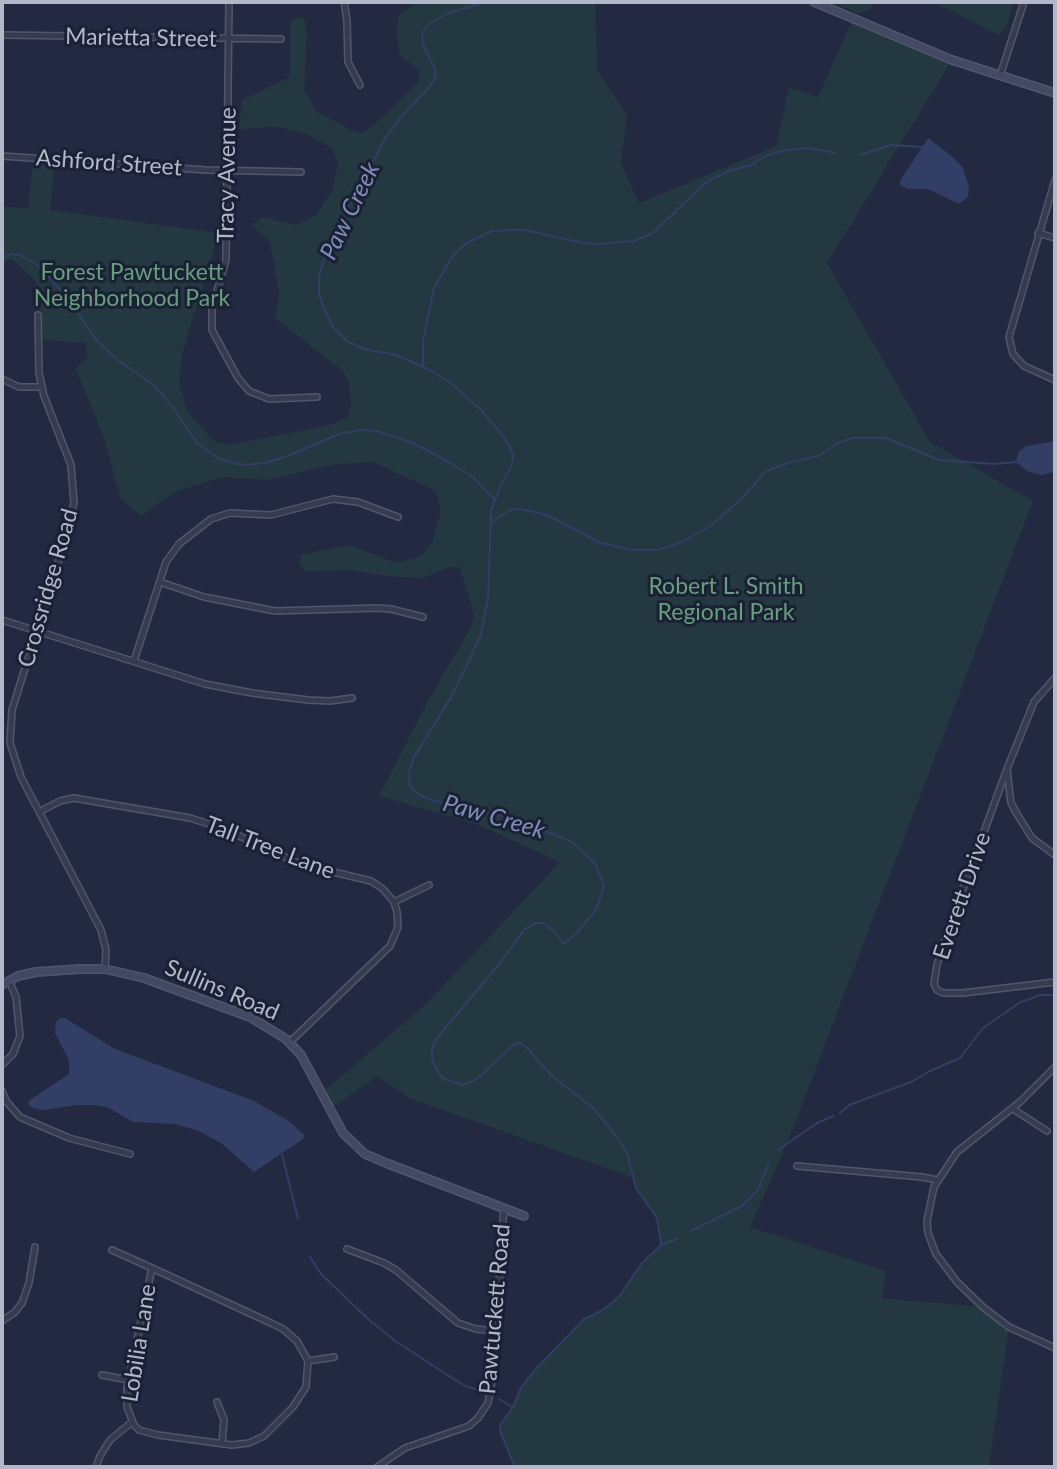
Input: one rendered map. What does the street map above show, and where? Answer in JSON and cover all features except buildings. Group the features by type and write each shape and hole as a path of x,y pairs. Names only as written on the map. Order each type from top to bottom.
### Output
{"street":[{"name":"Tracy Avenue","path":"229,2 226,260 211,314 214,334 238,378 255,395 269,398 317,397"},
{"path":"344,2 348,62 360,85"},
{"path":"814,2 927,50 1055,93"},
{"path":"1000,76 1024,2"},
{"name":"Marietta Street","path":"2,35 281,39"},
{"name":"Ashford Street","path":"2,156 227,171 301,172"},
{"path":"1055,180 1009,337 1013,354 1024,366 1055,380"},
{"path":"1038,233 1055,238"},
{"name":"Crossridge Road","path":"38,315 38,361 42,387 68,454 74,492 71,518 15,700 10,743 15,764 102,930 106,950 104,969"},
{"path":"2,379 19,387 42,387"},
{"path":"134,661 166,562 179,544 211,519 223,514 271,515 333,499 358,502 398,517"},
{"path":"160,582 204,597 275,611 377,608 424,617"},
{"path":"2,620 205,684 252,693 330,701 352,698"},
{"path":"1055,678 1034,702 1007,769 1012,803 1017,814 1032,838 1055,855"},
{"path":"2,726 10,726"},
{"name":"Everett Drive","path":"1007,769 945,939 934,984 937,990 943,993 963,993 1055,982"},
{"name":"Tall Tree Lane","path":"39,812 60,801 74,798 190,818 222,828 300,864 371,881 383,889 394,902"},
{"path":"290,1042 390,946 398,927 394,902 429,885"},
{"name":"Sullins Road","path":"5,983 36,972 104,969 152,981 250,1017 290,1042 314,1074 337,1124 357,1147 386,1163 524,1216"},
{"path":"2,1065 13,1054 20,1036 16,997 5,983"},
{"path":"1055,1068 1013,1108 957,1152 937,1180 930,1197 927,1221 931,1243 946,1269 995,1317 1033,1340 1055,1348"},
{"path":"2,1091 6,1101 20,1117 69,1138 130,1154"},
{"path":"1013,1108 1047,1131"},
{"path":"797,1167 937,1180"},
{"name":"Pawtuckett Road","path":"377,1467 405,1448 463,1429 478,1418 490,1398 504,1208"},
{"path":"2,1321 15,1312 26,1294 35,1247"},
{"path":"347,1249 396,1270 457,1323 495,1331"},
{"name":"Lobilia Lane","path":"112,1250 152,1268 283,1329 297,1341 308,1361 303,1392 276,1426 264,1436 249,1443 222,1444 147,1433 139,1430 132,1422 127,1407 129,1380 152,1268"},
{"path":"308,1361 334,1357"},
{"path":"102,1375 129,1380"},
{"path":"217,1402 224,1420 222,1444"},
{"path":"96,1467 110,1440 132,1422"}],"green space":[{"name":"Robert L. Smith Regional Park","path":"415,2 595,2 597,69 627,116 621,163 639,203 776,146 789,88 818,97 853,19 952,60 827,263 930,442 1033,501 788,1141 750,1227 886,1271 882,1298 983,1307 1009,1327 989,1467 515,1467 500,1431 501,1424 513,1407 521,1388 584,1319 601,1311 619,1297 642,1263 661,1245 657,1218 636,1188 634,1178 409,1098 378,1076 329,1109 322,1093 426,1004 560,862 479,825 379,796 429,699 472,626 474,614 460,567 450,567 423,578 351,570 305,571 299,561 301,555 348,545 397,563 421,556 432,542 441,512 436,491 373,462 330,465 269,480 223,477 174,492 141,516 120,498 105,441 76,369 87,357 86,343 42,340 42,310 37,309 36,281 11,259 2,264 2,207 28,208 33,160 55,161 50,210 219,233 182,354 179,382 187,411 214,441 228,445 326,426 347,418 351,405 349,384 343,371 275,318 279,292 270,242 251,225 263,217 296,225 316,215 332,191 338,164 333,149 309,135 279,127 239,129 242,100 290,77 290,21 303,16 307,32 304,91 316,111 351,130 363,133 418,82 420,70 400,56 396,34 398,16"},
{"path":"833,2 874,2 871,9 859,14"},
{"path":"934,2 1013,2 1008,24 999,35"}],"water":[{"path":"928,138 963,168 969,187 968,197 959,204 928,189 908,189 900,185"},
{"path":"1055,441 1055,472 1041,475 1027,471 1016,462 1019,451 1027,446"},
{"path":"61,1018 115,1049 254,1101 289,1121 304,1135 303,1139 254,1172 221,1143 199,1131 175,1124 133,1122 109,1108 96,1105 44,1110 32,1108 28,1104 30,1100 69,1074 69,1060 55,1033 56,1022"}],"waterway":[{"name":"Paw Creek","path":"487,2 448,13 429,24 422,33 423,44 436,76 386,137 324,259 319,277 319,295 332,326 347,341 364,349 396,355 430,370 453,385 495,426 510,446 513,456 512,465 491,511 488,599 480,637 453,694 413,759 409,772 410,787 431,800 519,820 572,842 596,865 604,886 597,908 564,944 553,930 543,923 536,923 525,929 438,1037 432,1048 432,1060 442,1078 462,1085 483,1074 513,1045 520,1043 526,1047 551,1075 593,1108 613,1132 627,1153 636,1188 657,1218 661,1245"},
{"path":"860,155 891,145 921,147"},
{"path":"423,366 423,340 434,288 452,257 465,244 492,231 511,230 525,230 583,243 634,241 653,233 705,183 729,171 751,165 767,155 787,150 808,148 836,153"},
{"path":"2,258 11,254 20,255 38,265 66,296 97,341 119,361 154,385 198,444 219,459 242,465 265,463 339,434 359,430 377,431 413,443 445,460 473,477 494,499"},
{"path":"492,522 510,510 521,509 547,515 601,543 632,550 658,550 682,542 712,525 742,498 766,471 819,456 836,444 852,438 886,438 939,460 994,464 1016,462"},
{"path":"840,1113 849,1105 911,1082 960,1058 983,1028 1019,1003 1040,995 1055,995"},
{"path":"778,1150 817,1123 834,1116"},
{"path":"282,1154 298,1219"},
{"path":"691,1231 742,1206 757,1191 769,1164"},
{"name":"Paw Creek","path":"515,1467 500,1431 501,1424 513,1407 521,1388 584,1319 601,1311 619,1297 642,1263 661,1245 677,1239"},
{"path":"310,1257 321,1274 394,1340 467,1387 479,1390"},
{"path":"499,1399 512,1407"}],"park label":[{"name":"Forest Pawtuckett Neighborhood Park","path":"132,286"}]}
